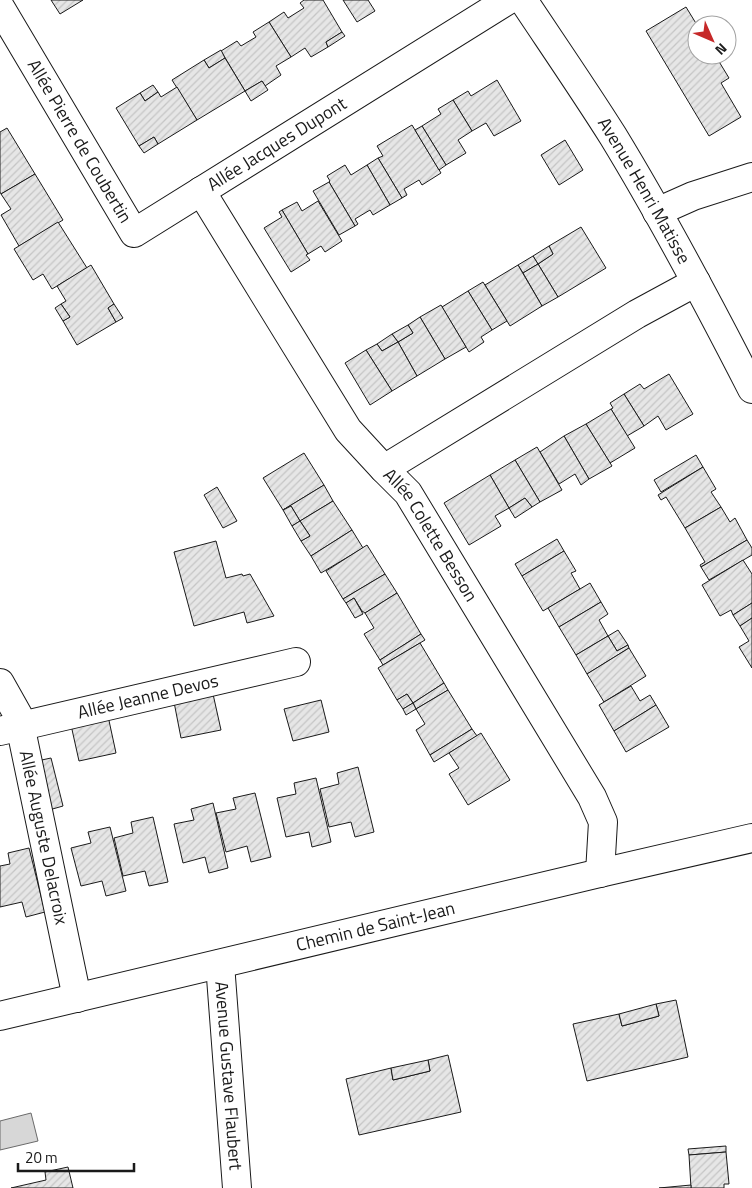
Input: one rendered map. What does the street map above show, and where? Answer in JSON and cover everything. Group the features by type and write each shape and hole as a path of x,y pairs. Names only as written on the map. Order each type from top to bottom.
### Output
{"street":[{"name":"Allée Jacques Dupont","path":"384,469 348,430 201,191 508,0"},
{"name":"Avenue Henri Matisse","path":"523,0 612,136 657,212 752,389"},
{"name":"Allée Pierre de Coubertin","path":"0,7 134,233 201,191"},
{"path":"657,212 693,196 752,177"},
{"name":"Allée Colette Besson","path":"600,873 603,822 592,797 408,493 384,469 637,314 696,282"},
{"name":"Allée Jeanne Devos","path":"10,728 296,662"},
{"name":"Allée Auguste Delacroix","path":"0,683 18,716 10,728 78,998"},
{"name":"Chemin de Saint-Jean","path":"0,1016 752,838"},
{"name":"Avenue Gustave Flaubert","path":"220,964 237,1188"}],"shaded area":[{"path":"31,1113 38,1141 0,1150 0,1121"}],"building":[{"path":"51,0 83,0 60,14"},
{"path":"304,0 323,0 342,32 326,42 328,47 311,57 305,48 291,57 269,22 284,12 288,18 304,8 300,3"},
{"path":"343,0 368,0 375,11 357,22"},
{"path":"686,7 691,15 687,15 687,65 721,65 729,78 721,83 741,117 709,136 646,31"},
{"path":"269,22 291,57 276,66 281,75 265,86 262,81 245,91 221,51 237,41 241,46 256,37 253,32"},
{"path":"342,32 345,36 328,47 326,42"},
{"path":"221,50 225,58 209,68 204,60"},
{"path":"225,58 245,91 197,120 172,80 204,60 209,68"},
{"path":"497,80 521,121 494,136 486,123 472,131 453,100 468,91 471,96"},
{"path":"262,81 268,90 251,101 245,91"},
{"path":"153,85 158,92 145,101 140,93"},
{"path":"177,87 197,120 158,144 154,137 139,146 116,108 140,93 145,101 158,92 161,97"},
{"path":"453,100 472,131 458,140 466,153 446,165 422,126 441,114 438,109"},
{"path":"412,125 441,173 422,185 419,180 404,189 407,195 402,198 378,158 383,156 377,146"},
{"path":"422,126 446,165 439,170 415,130"},
{"path":"7,128 35,174 1,194 0,132"},
{"path":"154,137 158,144 144,153 139,146"},
{"path":"565,140 583,170 559,185 541,155"},
{"path":"378,158 402,198 390,205 367,165"},
{"path":"345,165 351,175 367,165 390,205 373,215 370,210 355,219 358,224 355,226 327,176"},
{"path":"35,174 63,220 19,246 1,215 11,209 1,194"},
{"path":"329,182 355,226 339,235 313,191"},
{"path":"318,201 342,241 325,252 321,246 308,254 282,210 297,202 302,211"},
{"path":"282,210 310,260 291,272 264,228 282,217 279,212"},
{"path":"58,222 87,268 52,289 43,274 33,280 14,249"},
{"path":"581,227 606,268 558,297 538,264 553,254 549,246"},
{"path":"549,246 553,254 538,264 533,256"},
{"path":"533,256 538,264 523,273 518,265"},
{"path":"538,264 558,297 542,306 523,273"},
{"path":"91,265 114,304 108,308 116,322 77,345 63,321 70,317 61,304 66,301 57,286"},
{"path":"518,265 542,306 510,326 485,285"},
{"path":"483,282 507,321 492,330 468,291"},
{"path":"468,291 492,330 481,337 484,342 469,352 442,307"},
{"path":"61,304 70,317 63,321 55,308"},
{"path":"114,304 123,318 116,322 108,308"},
{"path":"441,305 466,347 445,359 420,317"},
{"path":"420,317 445,359 417,376 398,342 413,333 408,325"},
{"path":"408,325 413,333 398,342 392,334"},
{"path":"392,334 398,342 382,351 377,344"},
{"path":"398,342 417,376 392,391 366,350 377,344 382,351"},
{"path":"366,350 392,391 370,405 345,363"},
{"path":"669,374 693,414 666,430 658,416 644,426 624,394 640,384 644,389"},
{"path":"624,394 644,426 627,436 611,409 613,408 610,403"},
{"path":"611,409 635,448 610,463 586,424"},
{"path":"586,424 612,466 589,479 564,436"},
{"path":"564,436 589,479 581,485 575,474 559,484 540,452"},
{"path":"537,447 562,490 540,502 515,460"},
{"path":"304,453 324,485 283,510 263,478"},
{"path":"696,455 703,467 661,492 654,480"},
{"path":"515,460 540,502 532,507 525,498 509,508 490,475"},
{"path":"703,467 716,489 711,492 721,507 685,528 666,497 661,500 658,495"},
{"path":"490,475 509,508 495,516 501,526 469,545 444,503"},
{"path":"324,485 333,501 300,521 291,506 283,510"},
{"path":"217,487 237,521 223,528 204,495"},
{"path":"525,498 532,507 515,518 509,508"},
{"path":"333,501 352,530 311,556 301,541 310,536 300,521"},
{"path":"291,506 300,521 292,526 283,510"},
{"path":"721,507 730,522 735,518 747,540 701,567 700,565 705,562 685,528"},
{"path":"300,521 310,536 301,541 292,526"},
{"path":"352,530 363,548 321,573 311,556"},
{"path":"557,539 564,551 522,576 515,564"},
{"path":"747,540 752,548 752,555 709,580 701,567"},
{"path":"216,541 226,578 250,574 274,616 247,623 244,612 194,626 174,552"},
{"path":"367,545 385,574 343,599 326,571"},
{"path":"564,551 576,571 571,573 580,589 543,611 522,576"},
{"path":"743,560 752,574 752,603 733,615 731,610 720,616 702,585"},
{"path":"385,574 397,593 365,613 354,598 346,603 343,599"},
{"path":"590,583 601,602 559,627 548,608"},
{"path":"397,593 421,634 380,660 364,634 374,628 365,613"},
{"path":"354,598 363,614 355,618 346,603"},
{"path":"601,602 608,614 599,620 608,636 576,655 559,627"},
{"path":"752,603 752,618 740,626 733,615"},
{"path":"752,618 752,668 739,647 749,641 740,626"},
{"path":"618,630 628,645 617,651 608,636"},
{"path":"421,634 425,640 383,665 380,660"},
{"path":"608,636 617,651 628,645 629,648 587,674 576,655"},
{"path":"420,643 444,683 413,703 407,694 397,700 378,668"},
{"path":"629,648 646,676 604,702 587,674"},
{"path":"444,683 448,690 416,709 413,703"},
{"path":"631,686 640,701 650,695 656,705 614,731 599,705"},
{"path":"448,690 472,729 430,755 416,730 425,724 416,709"},
{"path":"213,694 221,730 181,738 174,702"},
{"path":"407,694 413,703 403,709 397,700"},
{"path":"321,700 329,732 293,741 284,709"},
{"path":"413,703 416,709 406,715 403,709"},
{"path":"656,705 669,727 626,752 614,731"},
{"path":"108,716 116,753 79,761 71,725"},
{"path":"472,729 477,736 434,762 430,755"},
{"path":"481,733 510,780 468,805 449,774 459,768 449,753"},
{"path":"51,758 63,806 49,810 37,761"},
{"path":"358,767 374,832 355,837 351,822 329,827 320,789 339,784 337,773"},
{"path":"316,778 331,842 312,847 309,832 286,837 277,798 296,794 294,783"},
{"path":"255,793 271,857 251,862 247,846 226,852 216,813 236,809 233,798"},
{"path":"213,803 228,868 209,873 205,857 183,863 174,824 194,820 191,809"},
{"path":"153,817 168,882 149,886 145,871 123,876 114,838 133,833 131,822"},
{"path":"110,827 126,891 106,896 102,881 81,886 71,848 91,843 88,832"},
{"path":"29,848 45,912 26,917 22,902 0,907 0,866 10,864 8,853"},
{"path":"676,1000 688,1057 587,1081 573,1024 619,1014 622,1026 659,1016 656,1004"},
{"path":"656,1004 659,1016 622,1026 619,1014"},
{"path":"448,1055 461,1112 359,1135 346,1079 391,1068 393,1080 430,1071 428,1060"},
{"path":"428,1060 430,1071 393,1080 391,1068"},
{"path":"726,1146 726,1152 689,1155 688,1149"},
{"path":"726,1152 729,1184 724,1184 724,1188 691,1188 689,1155"},
{"path":"68,1167 73,1188 11,1188 46,1180 45,1172"},
{"path":"691,1185 691,1188 659,1188"}]}
